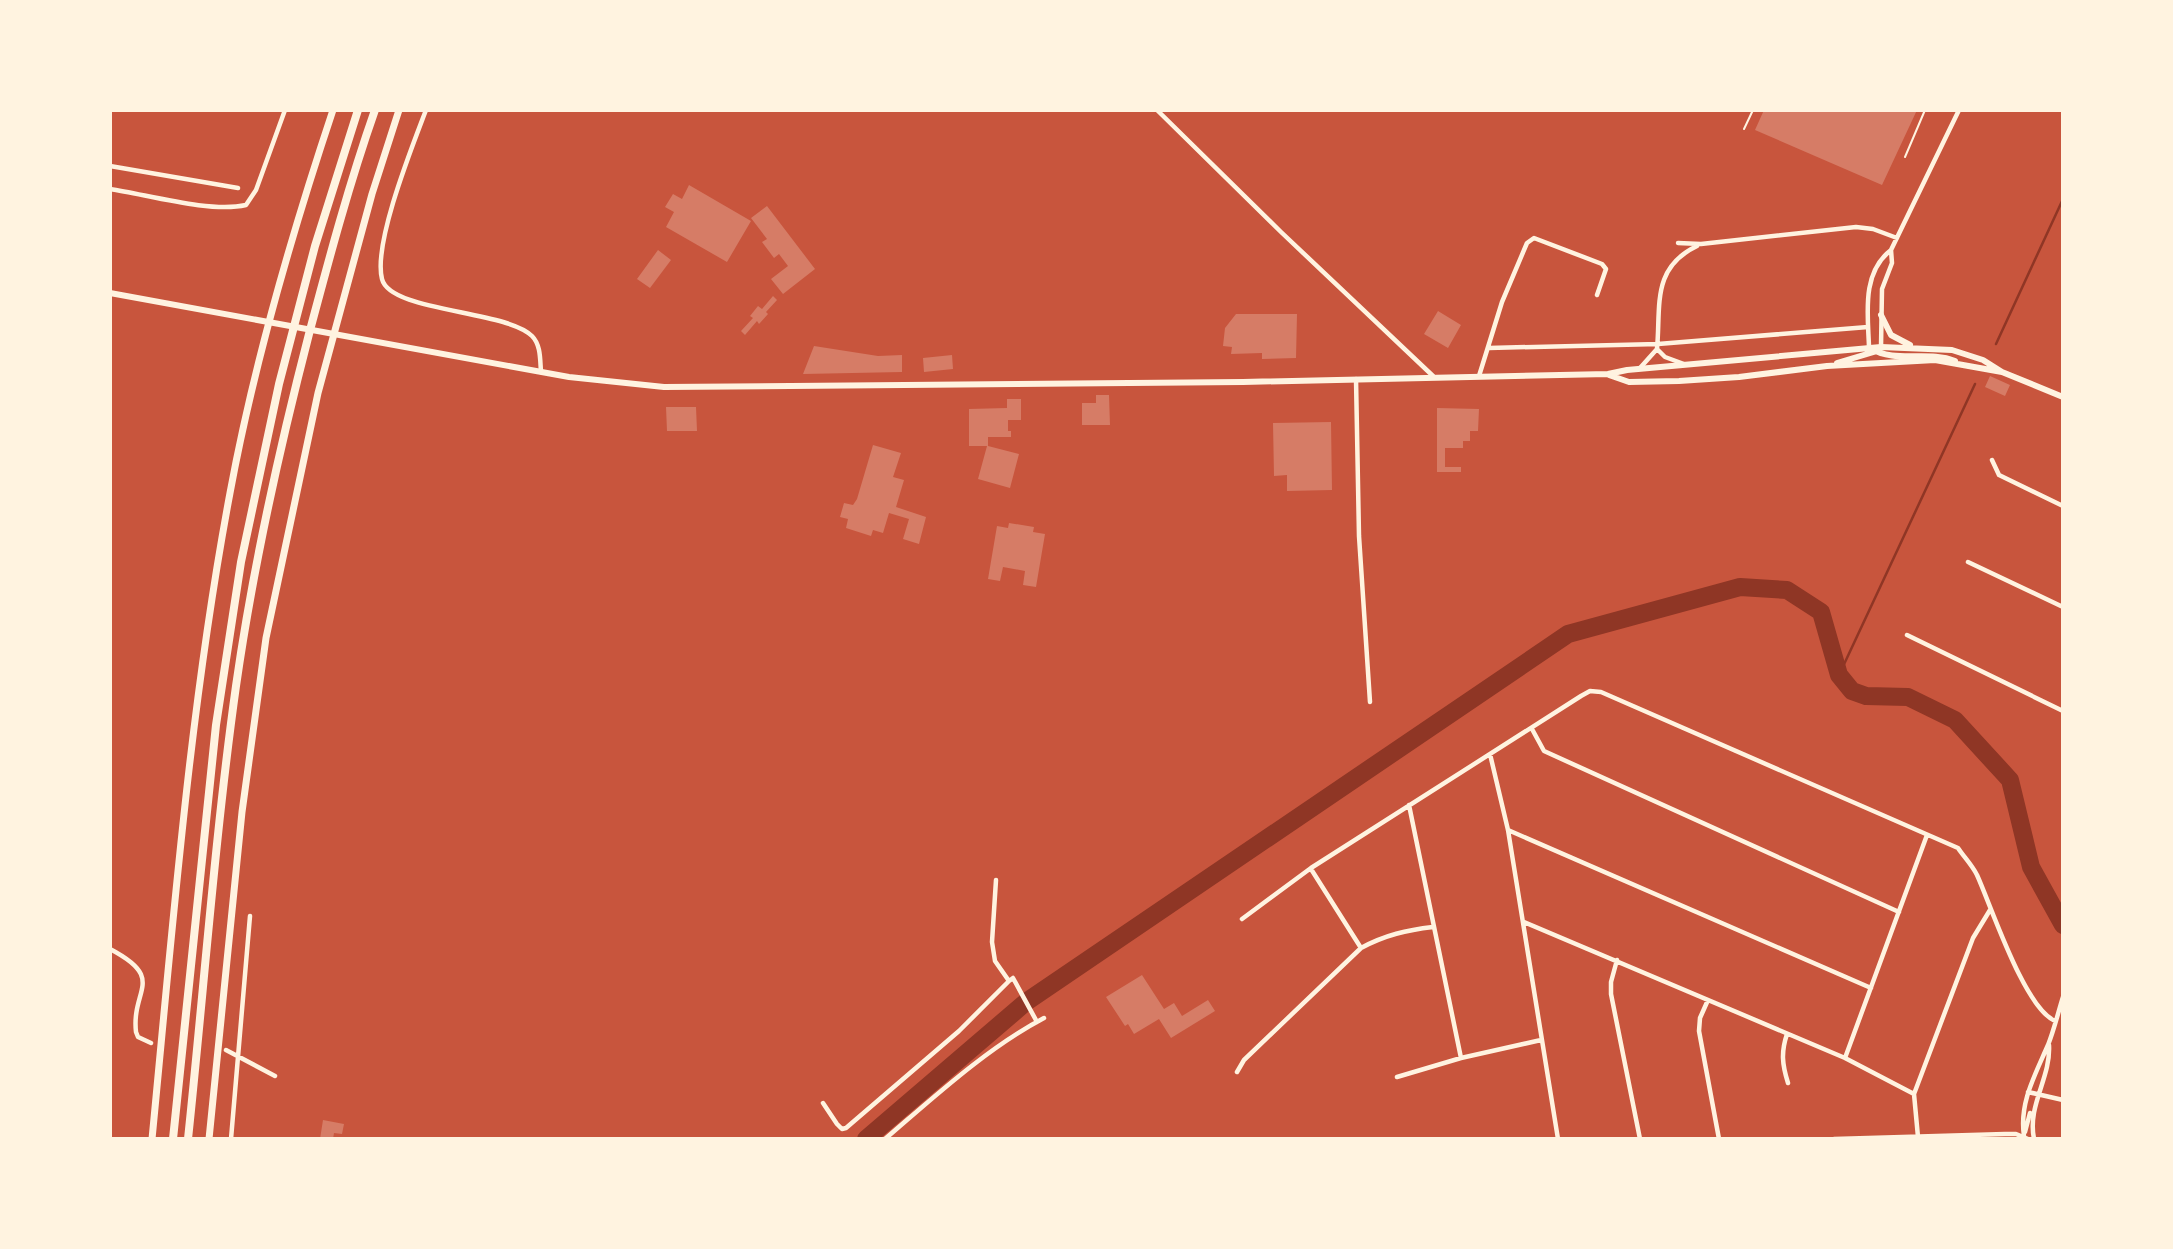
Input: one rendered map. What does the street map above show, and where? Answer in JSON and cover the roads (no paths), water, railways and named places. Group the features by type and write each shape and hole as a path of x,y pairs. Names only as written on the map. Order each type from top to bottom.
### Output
{"highway":[{"path":"173,1139 216,725 243,549 266,435 315,246 358,110"},
{"path":"188,1139 221,809 246,623 295,387 331,251 375,110"}],"main road":[{"path":"152,1139 199,677 225,519 243,429 291,240 333,110"},
{"path":"209,1139 242,812 266,638 315,406 354,258 399,110"},
{"path":"110,293 541,372 621,384 695,388 1243,382 1608,374 1637,369 1869,348 1887,356 1945,357 1963,365"},
{"path":"1881,315 1891,335 1903,343 1969,354 2002,372 2063,397"},
{"path":"1827,366 1878,350 1924,348"},
{"path":"1608,374 1629,382 1679,381 1904,360 1935,360 2002,372"}],"street":[{"path":"110,189 195,203 234,207 246,205 256,190 285,110"},
{"path":"426,110 387,228 381,259 383,284 388,290 407,299 525,331 537,343 541,372"},
{"path":"1157,110 1433,376"},
{"path":"1878,350 1882,289 1892,263 1891,250 1959,110"},
{"path":"110,166 238,188"},
{"path":"1678,243 1701,244 1856,227 1873,229 1896,238"},
{"path":"1479,377 1502,302 1528,243 1534,238 1602,264 1606,275 1597,295"},
{"path":"1637,369 1658,347 1659,305 1665,274 1679,254 1701,244"},
{"path":"1869,348 1868,287 1885,255 1891,250"},
{"path":"1489,348 1658,347 1868,327"},
{"path":"1658,347 1675,361 1691,366"},
{"path":"1356,378 1359,537 1370,702"},
{"path":"1992,460 1999,475 2063,506"},
{"path":"1968,562 2063,607"},
{"path":"1907,635 2063,711"},
{"path":"1242,919 1409,804 1590,691 1601,692 1958,848 1976,872 2026,986 2047,1017 2055,1021"},
{"path":"1532,729 1544,751 1899,912"},
{"path":"1490,754 1508,830 1558,1139"},
{"path":"1409,804 1461,1058"},
{"path":"1508,830 1871,988"},
{"path":"1845,1058 1927,835"},
{"path":"1311,869 1361,948"},
{"path":"996,880 992,942 995,961 1009,981"},
{"path":"1918,1136 1914,1094 1973,938 1991,909"},
{"path":"230,1139 250,916"},
{"path":"1524,922 1845,1058 1914,1094"},
{"path":"1237,1072 1244,1060 1361,948 1379,938 1401,931 1433,927"},
{"path":"110,948 130,959 140,971 143,990 136,1032 144,1041 151,1042"},
{"path":"1617,960 1611,994 1640,1139"},
{"path":"823,1103 836,1124 842,1129 846,1128 959,1031 1013,978 1037,1022"},
{"path":"2026,1138 2023,1120 2028,1092 2049,1044 2063,997"},
{"path":"1708,1000 1700,1018 1699,1031 1719,1139"},
{"path":"885,1139 1019,1031 1044,1018"},
{"path":"1787,1034 1782,1049 1782,1064 1788,1083"},
{"path":"1397,1077 1461,1058 1541,1040"},
{"path":"2026,1138 2047,1065 2049,1044"},
{"path":"226,1051 239,1055 275,1076"},
{"path":"2028,1092 2063,1100"},
{"path":"2034,1139 2032,1120 2036,1102"},
{"path":"1834,1139 2005,1134 2026,1138"}],"lane":[{"path":"1745,129 1753,110"},
{"path":"1905,157 1925,110"}],"waterway":[{"path":"1996,344 2063,199"},
{"path":"1839,675 1975,384"},
{"path":"866,1139 1026,1002 1568,634 1740,587 1787,590 1821,612 1839,675 1852,691 1866,696 1908,697 1955,720 2010,780 2031,867 2063,925"}]}
